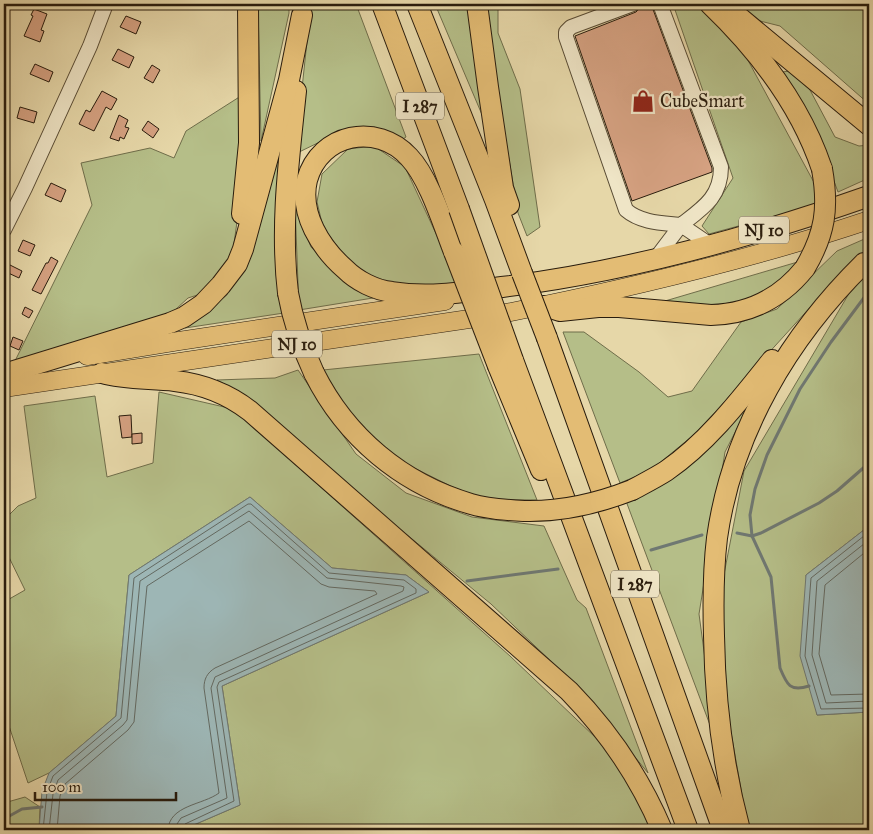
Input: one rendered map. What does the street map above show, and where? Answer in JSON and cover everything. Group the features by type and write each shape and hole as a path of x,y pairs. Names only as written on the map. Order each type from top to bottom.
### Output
{"highway":[{"path":"211,296 223,278 232,258 240,223 246,177 250,87 248,4"},
{"name":"I 287","path":"382,4 459,209 506,363 567,501 688,830"},
{"name":"I 287","path":"417,4 495,200 547,338 723,830"},
{"path":"477,4 503,188 514,223 522,273"},
{"path":"544,306 560,311 619,307 724,315 755,307 773,299 783,292 806,268 815,251 822,231 825,214 826,188 816,150 780,86 745,40 710,4"},
{"path":"724,4 869,125"},
{"path":"4,374 170,323 193,311 211,296 229,275 237,264 243,249 288,80 302,9"},
{"path":"302,9 284,217 284,261 291,312 314,373 336,412 373,451 391,466 425,486 472,504 524,512 575,508 632,490 666,470 710,433 744,395 809,315 842,280 866,261"},
{"path":"506,363 454,252 420,172 411,158 394,144 371,136 353,137 330,147 314,164 307,182 306,195 312,226 336,262 348,273 365,283 389,292 429,295 448,294 550,281"},
{"name":"NJ 10","path":"550,281 656,258 752,234 869,196"},
{"path":"740,830 730,793 717,714 714,664 714,572 723,508 732,471 753,417 767,388 780,366 824,306 866,261"},
{"path":"102,373 119,378 175,381 192,384 226,395 250,411 569,691 604,730 630,767 643,789 662,830"}],"main road":[{"name":"NJ 10","path":"4,388 496,315 544,306 724,264 822,236 869,220"},
{"name":"NJ 10","path":"4,374 113,351 468,298 550,281"}],"street":[{"path":"4,230 90,46 106,4"},
{"path":"634,4 571,27 566,32 566,38 620,198 626,210 631,214 657,223 681,225 709,244"},
{"path":"656,258 681,225 710,201 718,189 721,178 721,167 660,4"}],"green space":[{"path":"258,4 289,4 289,13 261,141"},
{"path":"311,4 356,4 406,137 400,141 328,138 295,154"},
{"path":"435,4 471,4 483,117"},
{"path":"483,4 498,4 498,33 520,89 540,227 527,236 518,213"},
{"path":"673,4 869,4 869,104 780,26 752,19 737,40 817,188 816,205 709,234 702,226 733,178"},
{"path":"790,71 810,90 835,137 859,146 869,145 869,178 838,192 813,124 782,72"},
{"path":"244,94 244,170 233,251 224,273 210,291 188,298 162,322 14,363 92,205 81,163 150,148 174,158 186,131"},
{"path":"287,116 284,313 185,328 227,295 249,250"},
{"path":"374,146 405,167 459,283 446,287 385,284 349,262 323,227 317,202 322,174 348,149"},
{"path":"295,204 311,247 341,278 373,298 299,310"},
{"path":"869,237 869,253 834,281 696,433 651,470 620,483 563,332 584,332 639,372 668,397 692,391 741,322 777,309 837,251"},
{"path":"801,261 780,287 755,299 721,306 665,301"},
{"path":"869,273 869,526 806,575 817,715 869,712 869,830 751,830 745,812 722,681 720,595 744,471 854,285"},
{"path":"479,354 537,500 477,499 400,461 353,419 323,370"},
{"path":"298,370 356,454 406,493 472,517 544,526 577,600 586,608 648,773 579,688 491,604 327,469 249,398 217,380 275,378"},
{"path":"159,392 233,409 510,656 596,738 599,736 641,801 652,830 182,830 240,805 222,686 429,592 406,575 332,568 250,497 129,575 116,716 49,773 28,783 4,711 4,602 25,590 4,547 4,518 18,506 36,498 24,406 95,396 107,477 153,463"},
{"path":"750,403 725,452 699,614 716,741 626,501"},
{"path":"25,797 40,807 39,830 4,830 4,803"}],"water":[{"path":"250,497 332,568 406,575 429,592 222,686 240,805 182,830 39,830 42,791 49,773 116,716 129,575"},
{"path":"869,526 869,712 817,715 800,656 806,575"}],"building":[{"name":"CubeSmart","path":"651,4 712,172 632,201 575,36 636,12 641,7"},
{"path":"34,9 47,14 41,30 44,31 40,42 24,36"},
{"path":"126,16 141,22 136,34 120,27"},
{"path":"118,49 134,57 129,68 112,60"},
{"path":"35,64 53,72 49,82 30,74"},
{"path":"152,65 160,70 153,83 144,78"},
{"path":"102,91 117,99 111,110 106,107 94,131 79,124 86,110 90,112"},
{"path":"20,107 37,112 34,123 17,118"},
{"path":"119,115 128,120 125,127 129,128 124,139 120,137 119,141 110,138"},
{"path":"148,121 159,129 153,138 142,130"},
{"path":"51,183 66,190 61,202 45,195"},
{"path":"23,240 35,245 30,256 18,251"},
{"path":"51,257 58,261 41,294 32,290"},
{"path":"8,264 22,271 19,278 4,271"},
{"path":"25,307 33,311 29,318 22,314"},
{"path":"13,337 23,341 19,350 10,346"},
{"path":"131,415 132,437 122,438 119,416"},
{"path":"142,433 142,443 132,444 132,434"}],"waterway":[{"path":"809,686 803,688 790,686 780,668 771,577 752,536 750,515 755,489 767,455 800,389 831,342 869,291"},
{"path":"737,533 752,536 761,533 819,503 837,491 869,463"},
{"path":"651,550 702,535"},
{"path":"467,581 558,569"},
{"path":"4,819 22,809 42,807"}],"place":[{"name":"CubeSmart","path":"643,101"}]}
